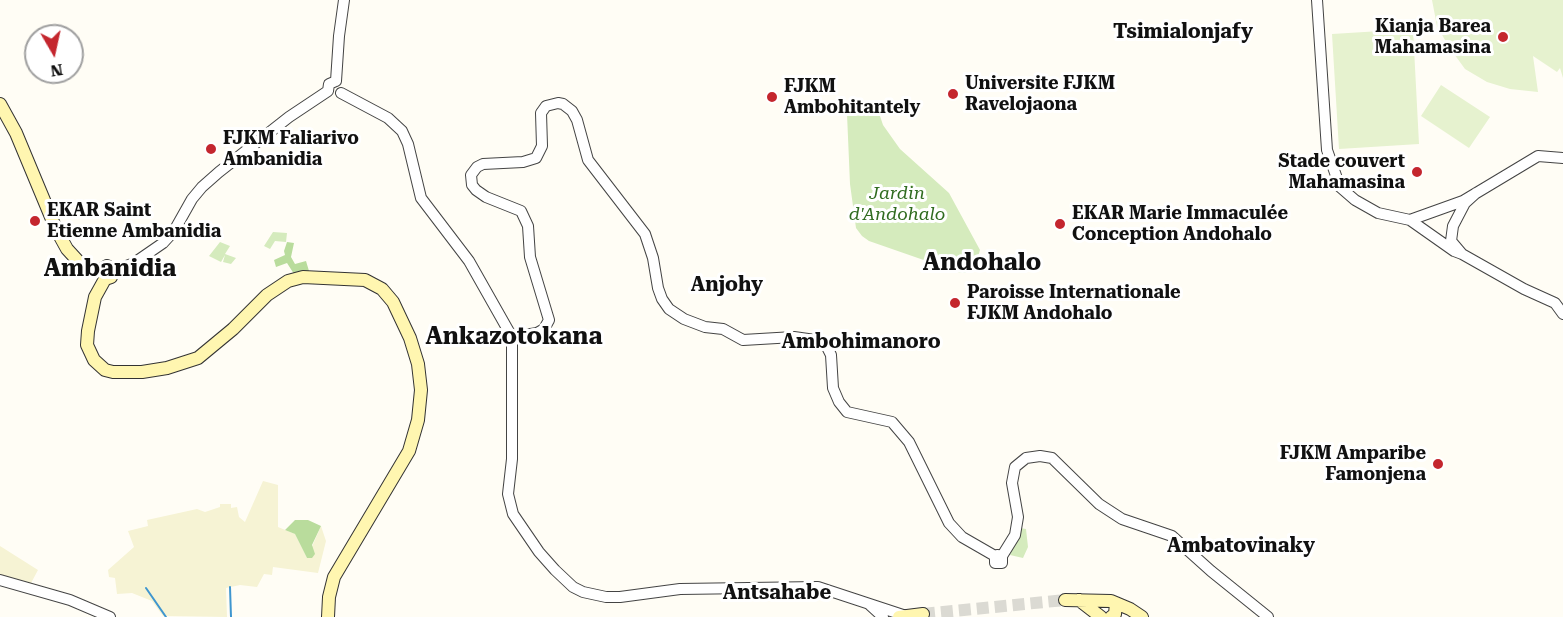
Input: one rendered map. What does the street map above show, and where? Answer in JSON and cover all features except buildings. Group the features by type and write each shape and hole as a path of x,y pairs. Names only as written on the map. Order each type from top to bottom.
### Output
{"main road":[{"path":"0,104 16,133 56,230 67,249 78,261 106,273 95,297 87,331 87,345 94,360 105,370 113,372 149,371 190,362 210,350 267,295 280,286 303,277 365,280 382,289 393,302 410,338 418,364 421,390 418,420 409,451 334,577 329,597 328,617"},
{"path":"1065,600 1111,601 1126,613 1142,617"},
{"path":"1079,600 1101,617"},
{"path":"1111,617 1114,614 1116,603"},
{"path":"902,616 923,614"}],"street":[{"path":"336,81 344,0"},
{"path":"1317,0 1327,150 1340,187 1378,213 1410,220 1454,251 1555,303 1563,314"},
{"path":"106,273 134,263 163,243 174,231 192,199 207,183 289,117 328,91 329,84 336,81 342,84 341,93"},
{"path":"328,91 333,96 341,93 388,118 402,131 408,144 421,198 469,261 512,337 512,459 508,494 513,514 539,552 573,587 583,592 620,597 680,589 818,587 865,603 878,605 902,616"},
{"path":"512,337 537,333 544,329 549,320 530,257 528,226 521,211 486,197 476,190 472,185 471,175 477,167 483,164 523,162 536,158 542,146 541,113 546,106 554,103 563,104 578,120 588,160 645,234 658,288 669,309 684,319 701,326 723,329 743,340 785,336 815,340 826,345 831,355 833,388 839,402 848,412 892,422 909,442 949,523 962,537 998,556 1015,534 1018,517 1012,483 1015,467 1026,458 1040,456 1052,458 1099,504 1122,519 1172,536 1268,617"},
{"path":"1410,220 1444,209 1538,156 1563,158"},
{"path":"1462,254 1451,241 1453,226 1465,203 1476,193"},
{"path":"0,580 70,600 110,617"},
{"path":"0,587 95,617"},
{"path":"865,603 874,617"},
{"path":"865,603 883,617"}],"shaded area":[{"path":"263,481 278,485 278,527 295,534 307,558 321,526 326,541 318,573 273,567 272,575 264,574 257,587 240,585 226,588 227,617 163,616 152,601 132,593 117,594 115,578 109,577 108,570 134,547 128,531 148,526 147,520 197,509 205,512 220,507 220,504 231,504 231,508 237,507 239,517 245,522"},
{"path":"0,546 38,570 30,585 0,577"}],"green space":[{"name":"Kianja Barea Mahamasina","path":"1432,0 1563,0 1563,78 1560,68 1557,72 1533,56 1538,92 1510,89 1487,82 1465,69 1437,26"},
{"path":"1413,29 1419,144 1339,149 1332,34"},
{"path":"1441,85 1490,117 1469,148 1421,116"},
{"name":"Jardin d'Andohalo","path":"874,107 878,110 883,125 900,149 949,193 980,250 974,270 961,273 869,241 856,228 850,184 847,114 853,110"},
{"path":"273,232 287,233 286,242 275,241 270,249 264,246"},
{"path":"220,242 230,246 225,254 236,258 231,264 223,262 225,255 221,262 209,256"},
{"path":"287,242 294,243 291,257 295,264 306,261 309,271 294,274 287,263 276,267 274,260 285,255"},
{"path":"295,520 308,520 321,526 312,545 315,554 312,558 307,558 295,534 285,530"},
{"path":"1020,528 1026,529 1028,547 1023,558 1010,555"}],"waterway":[{"path":"230,587 231,617"},
{"path":"146,588 166,617"}],"tunnel":[{"path":"923,614 1065,600"}],"place":[{"name":"Kianja Barea Mahamasina","path":"1503,37"},
{"name":"Universite FJKM Ravelojaona","path":"953,94"},
{"name":"FJKM Ambohitantely","path":"772,97"},
{"name":"FJKM Faliarivo Ambanidia","path":"211,149"},
{"name":"Stade couvert Mahamasina","path":"1417,172"},
{"name":"EKAR Saint Etienne Ambanidia","path":"35,221"},
{"name":"EKAR Marie Immaculée Conception Andohalo","path":"1060,224"},
{"name":"Paroisse Internationale FJKM Andohalo","path":"955,303"},
{"name":"FJKM Amparibe Famonjena","path":"1438,464"}],"district":[{"name":"Tsimialonjafy","path":"1183,32"},
{"name":"Andohalo","path":"982,263"},
{"name":"Ambanidia","path":"110,269"},
{"name":"Anjohy","path":"727,285"},
{"name":"Ankazotokana","path":"514,337"},
{"name":"Ambohimanoro","path":"861,342"},
{"name":"Ambatovinaky","path":"1241,546"},
{"name":"Antsahabe","path":"777,593"}]}
